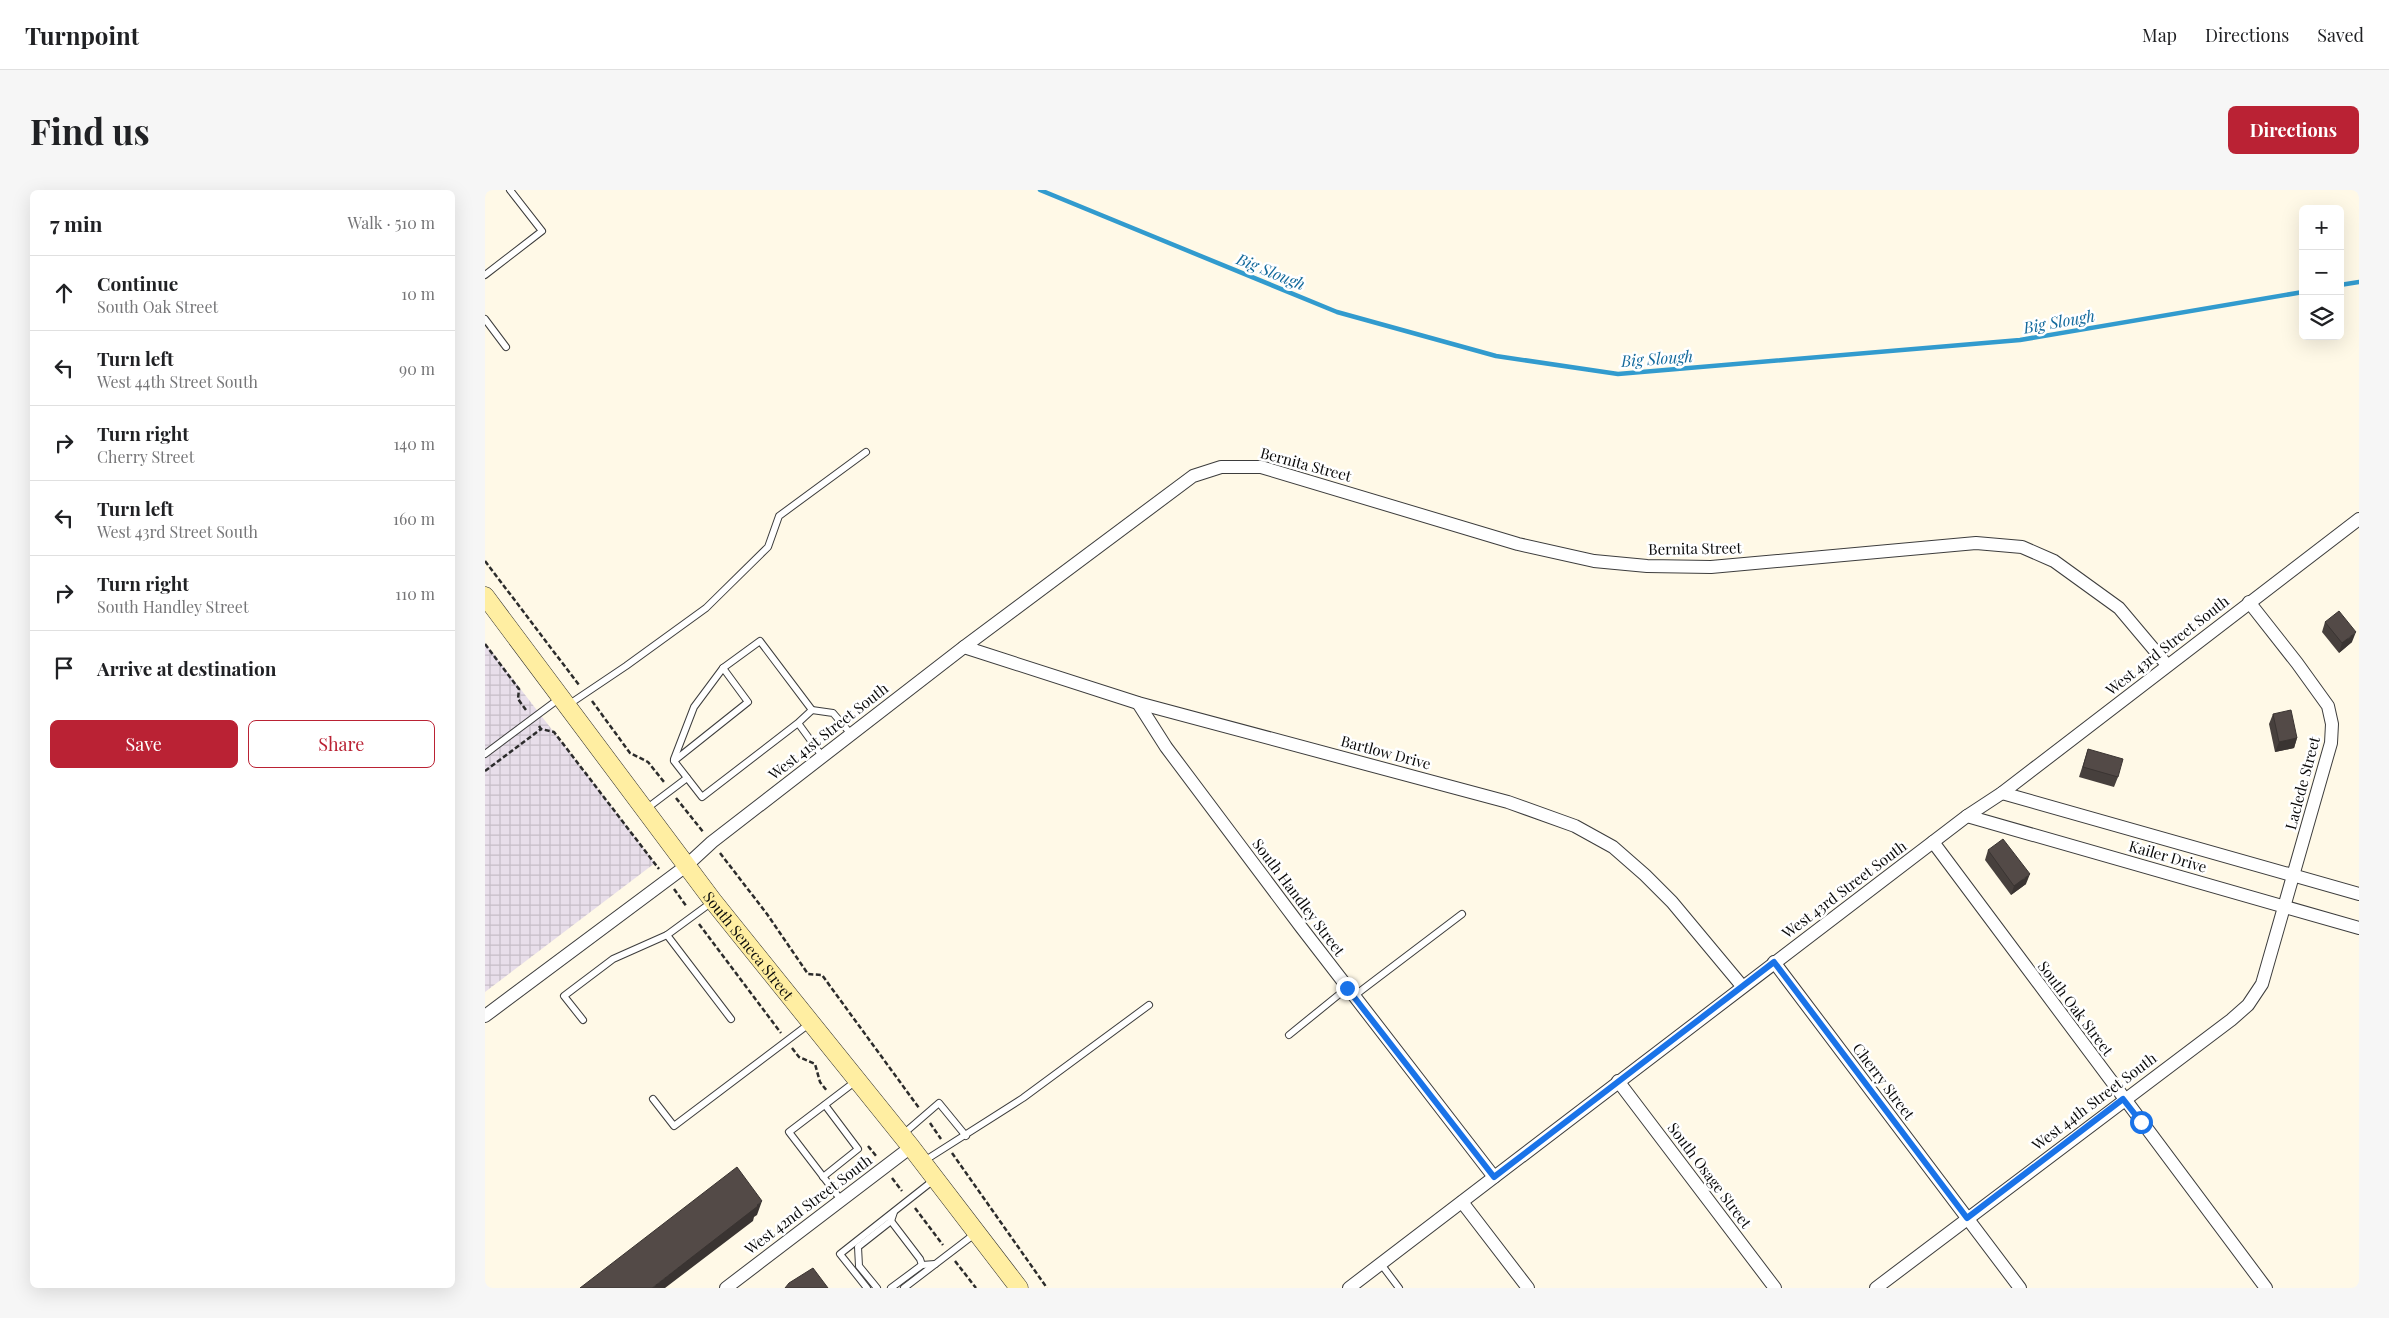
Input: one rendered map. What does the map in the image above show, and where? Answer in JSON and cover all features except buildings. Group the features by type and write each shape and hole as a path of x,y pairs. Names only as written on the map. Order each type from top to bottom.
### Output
{"street":[{"name":"Bernita Street","path":"1193,476 1221,467 1261,467 1518,544 1594,561 1647,566 1711,567 1976,543 2022,547 2054,561 2119,608 2167,665"},
{"name":"West 41st Street South","path":"485,1016 686,866 712,842 963,647 1193,476"},
{"name":"West 43rd Street South","path":"1349,1288 1742,986 1967,816 2002,793 2359,519"},
{"name":"South Seneca Street","path":"485,596 713,901 923,1162 1019,1288"},
{"name":"Laclede Street","path":"2249,602 2315,686 2328,706 2332,724 2331,743 2284,906"},
{"name":"Bartlow Drive","path":"963,647 1138,703 1508,802 1592,834 1617,851 1672,902 1742,986"},
{"name":"South Handley Street","path":"1138,703 1166,747 1494,1177"},
{"name":"Kailer Drive","path":"2002,793 2359,894"},
{"name":"Kailer Drive","path":"1967,816 2359,928"},
{"name":"South Oak Street","path":"1933,842 2123,1099 2266,1288"},
{"name":"West 44th Street South","path":"1876,1288 2248,1005 2262,984 2284,906"},
{"name":"Cherry Street","path":"1774,962 2021,1288"},
{"name":"South Osage Street","path":"1619,1081 1775,1288"},
{"name":"West 42nd Street South","path":"726,1288 884,1167 906,1141"},
{"path":"1462,1202 1528,1288"}],"lane":[{"path":"485,275 542,231 510,190"},
{"path":"485,319 505,347"},
{"path":"485,754 533,718 563,701 585,693 706,608 768,548 779,516 865,452"},
{"path":"674,761 694,707 723,668 760,641 813,710 833,713 851,734"},
{"path":"674,761 748,702 723,668"},
{"path":"674,761 702,797 813,710"},
{"path":"798,723 822,756"},
{"path":"645,810 687,778"},
{"path":"583,1020 564,996 613,959 667,935 713,901"},
{"path":"1289,1034 1463,914"},
{"path":"667,935 731,1019"},
{"path":"923,1162 1023,1098 1149,1005"},
{"path":"653,1099 674,1126 810,1023"},
{"path":"841,1200 789,1132 857,1080"},
{"path":"906,1141 924,1115 939,1103 966,1136"},
{"path":"823,1177 858,1149 825,1105"},
{"path":"867,1288 840,1254 935,1178"},
{"path":"877,1288 859,1266 858,1247 891,1220 894,1212"},
{"path":"891,1220 920,1258 922,1265"},
{"path":"904,1288 977,1232"},
{"path":"891,1288 922,1265 935,1264"},
{"path":"1381,1264 1399,1288"}],"path":[{"path":"485,561 631,752 648,762 712,842 767,914 808,974 822,975 1047,1288"},
{"path":"485,644 519,688 518,699 541,729 554,732 799,1057 815,1064 820,1082 833,1099"},
{"path":"485,771 541,729"},
{"path":"867,1144 976,1288"}],"shaded area":[{"path":"485,643 655,863 485,992"}],"waterway":[{"name":"Big Slough","path":"1040,190 1337,312 1496,356 1618,374 2020,340 2299,293"},
{"name":"Big Slough","path":"2344,284 2359,282"}],"route":[{"path":"1347,988 1494,1177 1774,962 1967,1218 2123,1099 2141,1122"}]}
